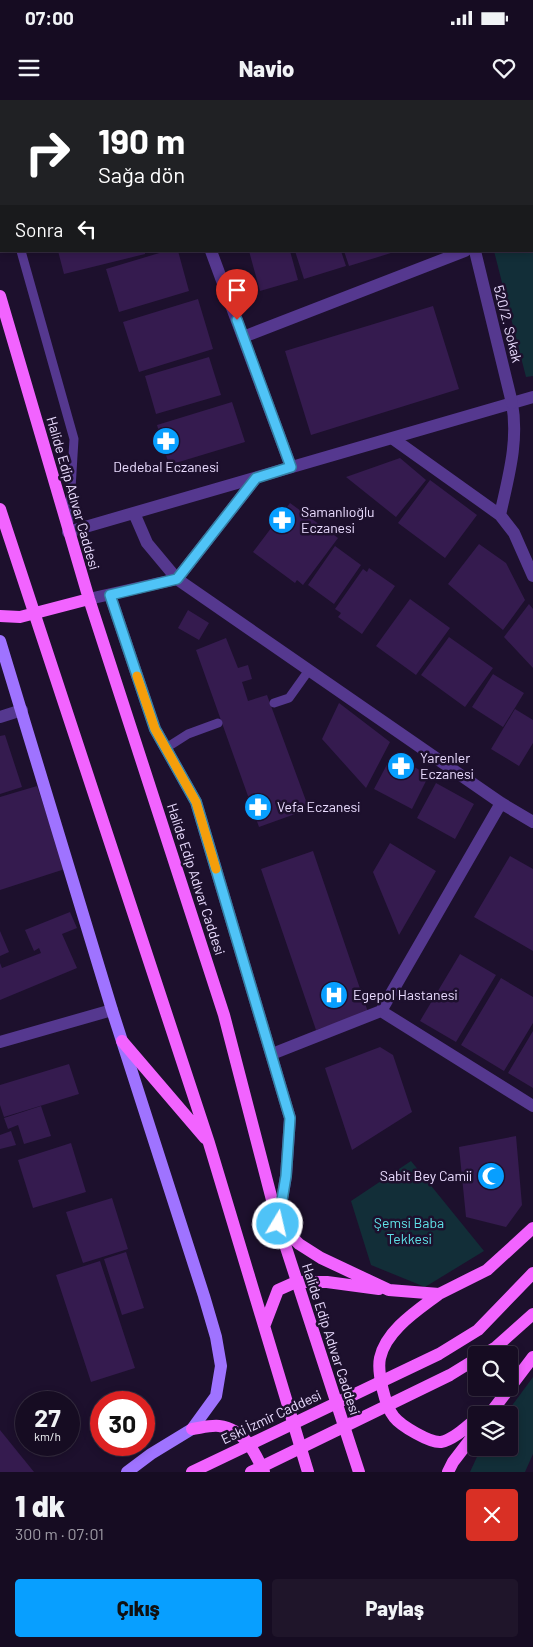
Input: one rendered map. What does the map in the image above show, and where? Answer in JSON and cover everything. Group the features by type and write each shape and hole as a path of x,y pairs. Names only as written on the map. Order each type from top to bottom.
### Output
{"main road":[{"name":"Halide Edip Adıvar Caddesi","path":"0,296 68,532 224,1015 278,1224 359,1472"},
{"path":"0,509 209,1143 308,1472"},
{"path":"0,616 20,617 89,598"},
{"path":"0,641 112,1010 204,1296 221,1366 216,1396 192,1429 151,1454 127,1472"},
{"path":"122,1041 209,1143"},
{"path":"278,1224 299,1244 321,1258 389,1290"},
{"path":"468,1425 456,1435 441,1442 422,1437 394,1417 380,1379 380,1357 390,1337 412,1315 439,1294 487,1270 533,1228"},
{"name":"Eski İzmir Caddesi","path":"192,1472 439,1354 478,1330 533,1272"},
{"path":"265,1324 278,1290 296,1282 327,1282 439,1294"},
{"path":"498,1346 533,1314"},
{"path":"496,1406 533,1357"},
{"path":"251,1472 450,1375 468,1364"},
{"path":"492,1406 501,1399"},
{"path":"192,1429 220,1426 236,1432 253,1448 264,1472"},
{"path":"448,1472 468,1442"}],"street":[{"path":"211,252 291,467"},
{"path":"243,337 462,252"},
{"name":"520/2. Sokak","path":"475,252 515,422 514,452 500,516"},
{"path":"68,532 533,397"},
{"path":"392,438 500,516 514,532 533,576"},
{"path":"89,598 177,579 256,478"},
{"path":"134,513 147,543 177,579 501,803 533,822"},
{"path":"110,595 155,729 196,802 290,1118 286,1176 278,1224"},
{"path":"0,717 22,710"},
{"path":"272,1054 380,1011 501,803"},
{"path":"0,1042 112,1010"},
{"path":"380,1011 533,1106"}],"lane":[{"path":"21,252 74,439 68,532"},
{"path":"274,703 289,698 309,670"},
{"path":"166,748 188,734 218,723"}],"green space":[{"path":"494,252 533,252 533,376 526,377"},
{"name":"Şemsi Baba Tekkesi","path":"411,1161 484,1251 425,1287 371,1265 351,1201"},
{"path":"533,1377 533,1454 525,1472 470,1472 477,1456 518,1456 518,1406 512,1406"}],"building":[{"path":"58,252 145,252 145,254 64,274"},
{"path":"163,252 178,252 189,291 119,312 106,269"},
{"path":"249,252 290,252 298,280 260,291"},
{"path":"295,252 341,252 346,266 304,279"},
{"path":"344,252 391,252 391,253 349,266"},
{"path":"198,299 213,349 139,372 123,322"},
{"path":"433,306 459,389 311,435 285,351"},
{"path":"209,357 221,395 156,414 145,376"},
{"path":"232,402 245,442 169,465 157,425"},
{"path":"400,458 426,480 396,517 346,477"},
{"path":"430,480 477,515 445,558 398,523"},
{"path":"290,503 338,538 303,585 297,580 295,583 253,552"},
{"path":"479,544 506,563 525,600 503,630 448,584"},
{"path":"335,546 361,565 334,604 308,585"},
{"path":"369,568 395,586 362,634 338,617 341,613 335,609 363,569 367,572"},
{"path":"410,599 450,628 416,675 376,646"},
{"path":"529,604 533,609 533,668 504,637"},
{"path":"188,610 209,623 199,640 178,628"},
{"path":"449,637 493,668 465,707 421,675"},
{"path":"226,638 238,668 248,665 252,679 242,682 248,701 267,695 309,809 259,827 196,650"},
{"path":"493,674 524,693 503,727 472,707"},
{"path":"339,703 390,742 366,788 322,739"},
{"path":"515,709 533,720 533,743 519,766 491,749"},
{"path":"5,735 22,787 0,794 0,736"},
{"path":"392,755 429,775 412,809 374,789"},
{"path":"436,783 474,804 455,839 417,818"},
{"path":"37,786 65,869 0,890 0,797"},
{"path":"390,843 436,871 399,935 373,872"},
{"path":"313,851 368,1012 316,1030 261,869"},
{"path":"510,856 533,869 533,951 474,917"},
{"path":"70,912 77,928 62,934 77,968 0,1000 0,963 2,968 41,953 39,948 34,951 25,930"},
{"path":"0,931 9,952 0,956"},
{"path":"460,954 496,975 456,1042 420,1021"},
{"path":"501,978 533,997 533,1023 504,1071 461,1045"},
{"path":"533,1031 533,1088 508,1073"},
{"path":"380,1047 393,1055 412,1112 352,1150 325,1068"},
{"path":"69,1064 79,1094 4,1117 0,1105 0,1085"},
{"path":"41,1106 51,1136 24,1144 18,1125 8,1129 4,1118"},
{"path":"11,1131 16,1145 0,1149 0,1135"},
{"name":"Sabit Bey Camii","path":"516,1136 522,1205 506,1227 466,1217 459,1147"},
{"path":"71,1143 86,1192 33,1208 18,1160"},
{"path":"112,1198 128,1249 83,1263 66,1212"},
{"path":"126,1252 144,1308 122,1315 104,1259"},
{"path":"100,1261 135,1368 91,1382 56,1275"},
{"path":"0,1430 15,1449 15,1456 21,1456 34,1472 0,1472"}],"slow traffic":[{"path":"137,676 155,729 196,802 216,869"}],"place":[{"name":"Dedebal Eczanesi","path":"166,441"},
{"name":"Samanlıoğlu Eczanesi","path":"282,520"},
{"name":"Yarenler Eczanesi","path":"401,766"},
{"name":"Vefa Eczanesi","path":"258,807"},
{"name":"Egepol Hastanesi","path":"334,995"},
{"name":"Sabit Bey Camii","path":"491,1176"}],"route":[{"path":"237,320 291,467 256,478 177,579 110,595 155,729 196,802 290,1118 286,1176 278,1224"}]}
